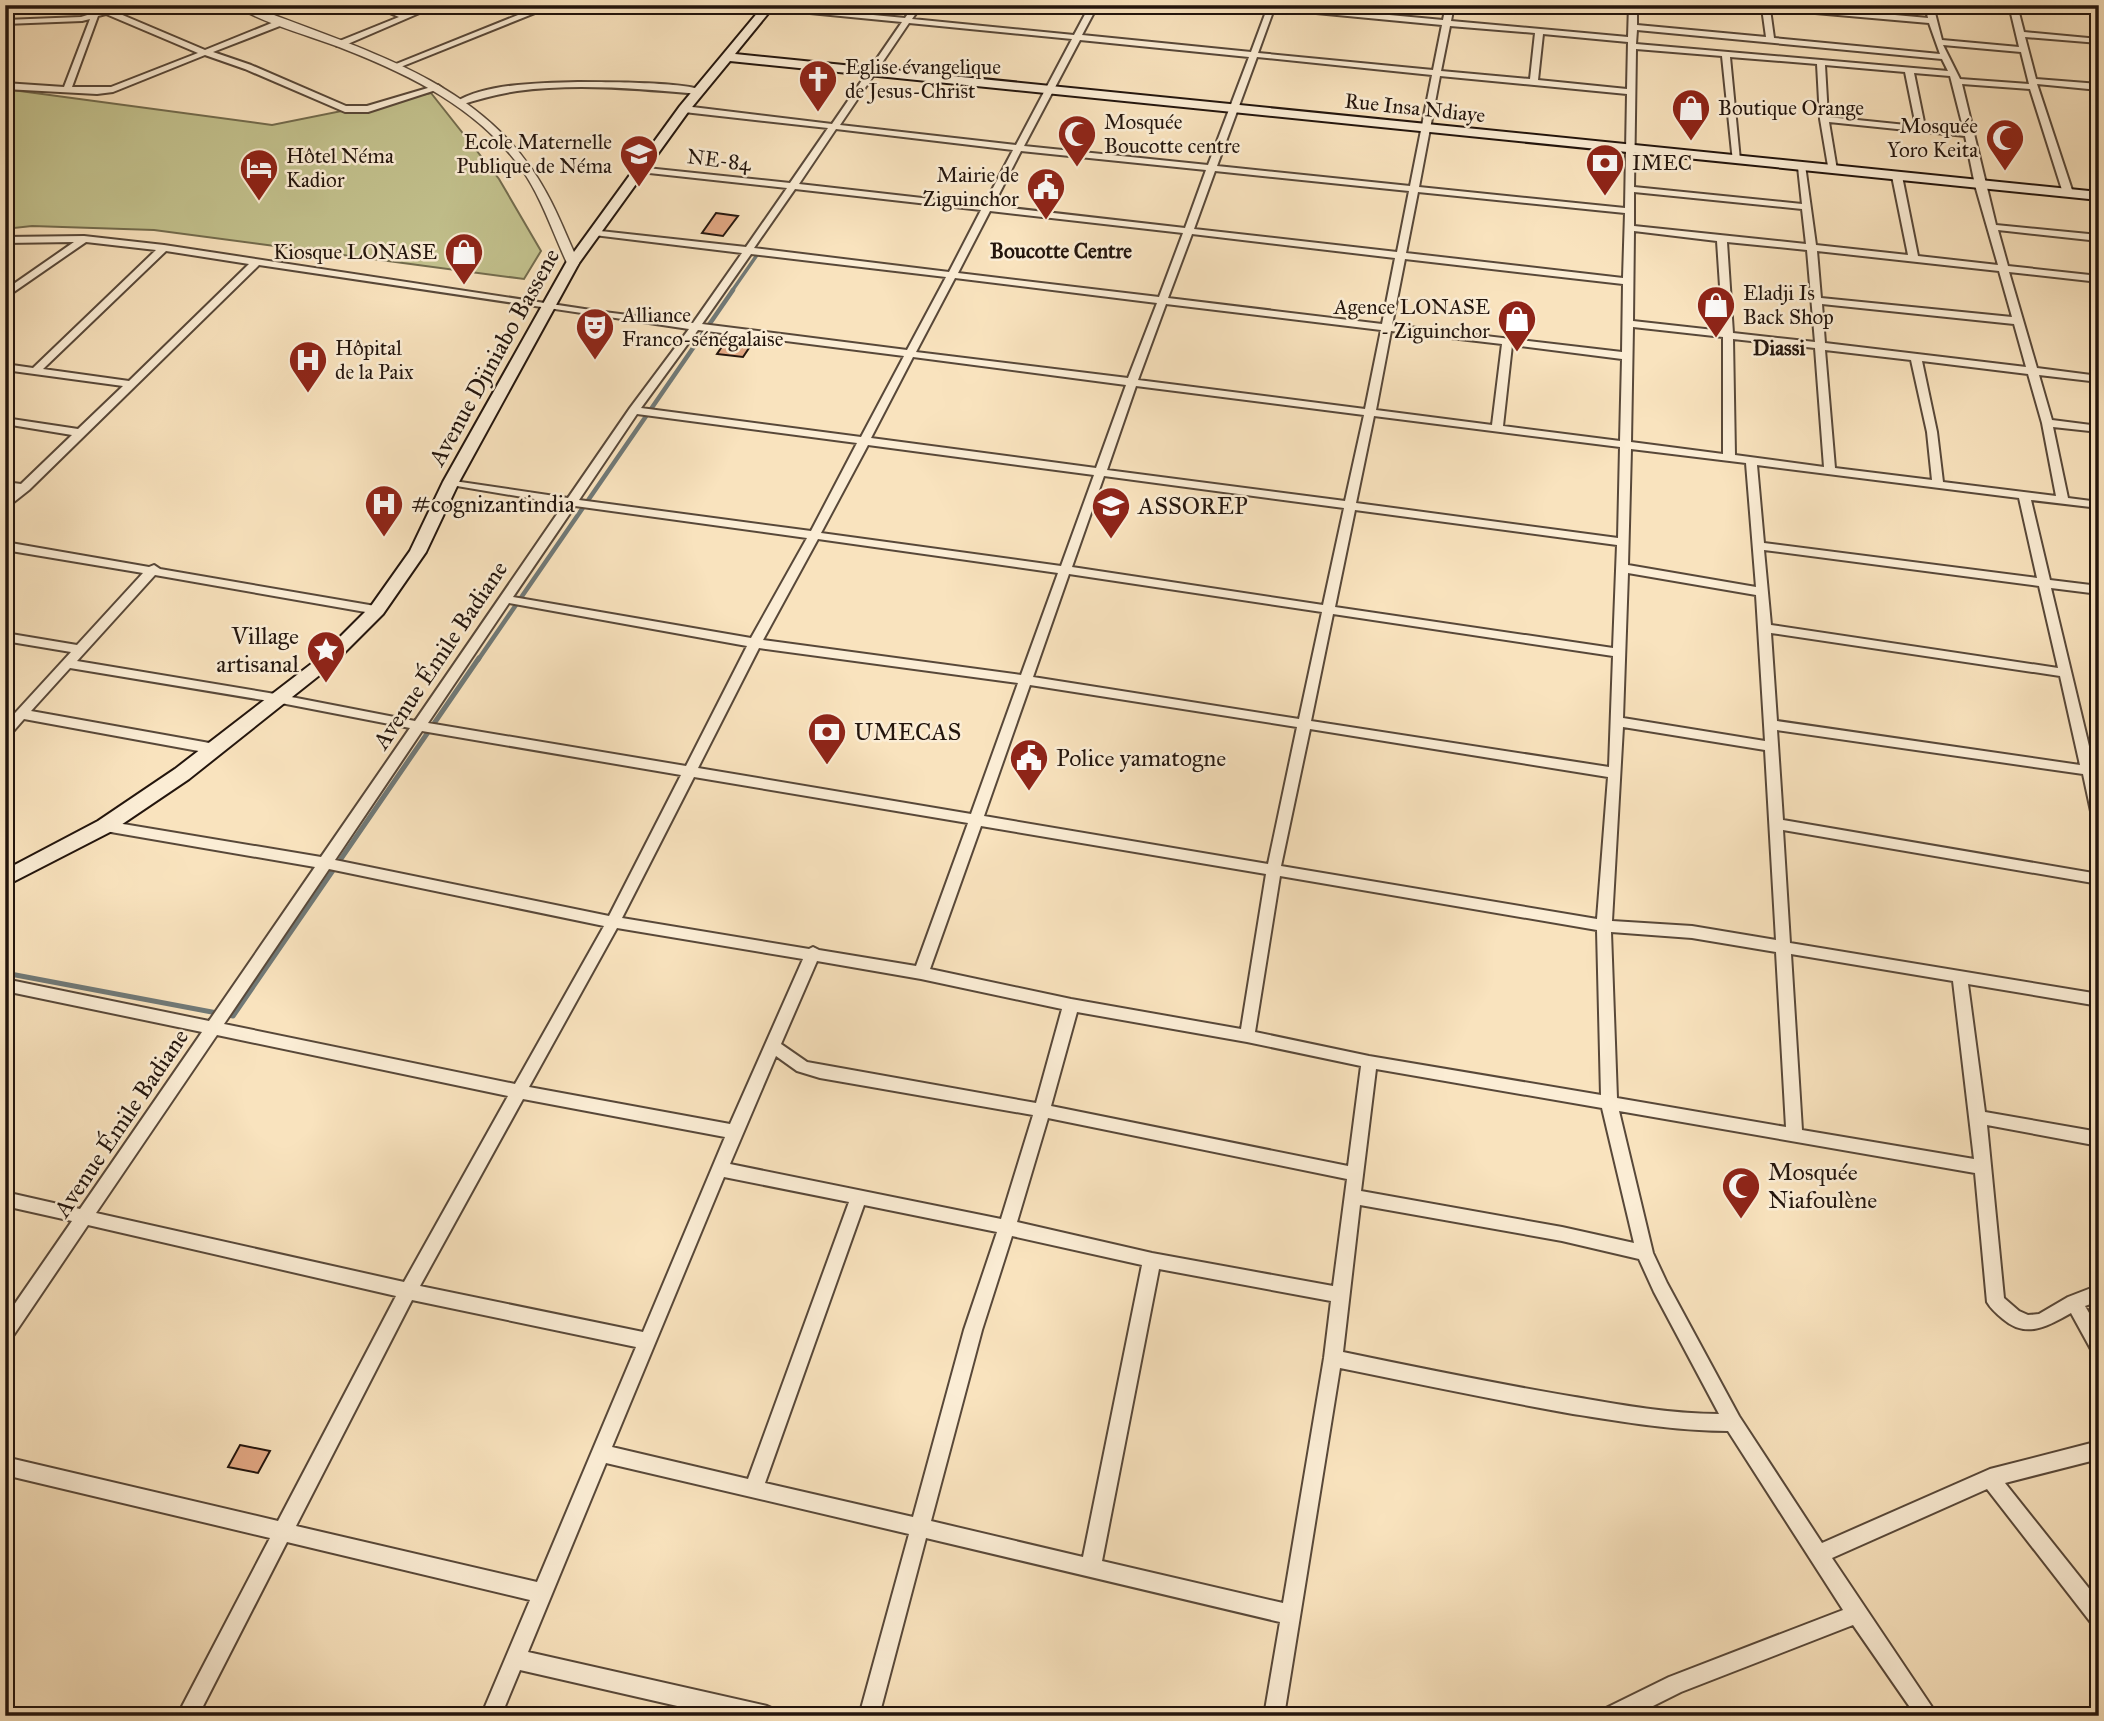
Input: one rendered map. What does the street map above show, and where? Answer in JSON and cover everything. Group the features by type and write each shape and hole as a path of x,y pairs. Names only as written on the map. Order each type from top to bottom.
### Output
{"main road":[{"name":"Avenue Djiniabo Bassene","path":"5,879 105,826 215,749 281,699 342,647 377,610 418,552 451,482 573,263 684,109 770,6"},
{"name":"Rue Insa Ndiaye","path":"728,57 2099,196"}],"street":[{"path":"67,89 95,17 106,9 125,5"},
{"path":"240,5 395,66 460,102 503,138 527,169 573,263"},
{"path":"375,5 407,17"},
{"path":"340,44 434,5"},
{"name":"Avenue Émile Badiane","path":"5,1333 634,410 750,250 918,5"},
{"path":"187,1716 408,1291 521,1092 613,922 755,643 1094,5"},
{"path":"1254,5 1539,32 1632,38 1769,40 1946,57"},
{"path":"1247,1036 1274,868 1370,411 1450,5"},
{"path":"1633,5 1618,722 1604,926 1609,1104 1645,1253 1660,1287 1733,1422 1857,1614 1928,1716"},
{"path":"1756,5 1933,21"},
{"path":"1929,5 1938,42 1956,77 1980,185 2047,423 2063,500"},
{"path":"2013,5 2033,84 2068,193"},
{"path":"2060,5 2099,9"},
{"path":"395,66 543,6"},
{"path":"770,6 1632,92"},
{"path":"921,973 973,821 1133,380 1272,6"},
{"path":"1766,6 1769,40"},
{"path":"106,9 345,109 368,109 438,88"},
{"path":"5,22 95,17"},
{"path":"5,86 97,91 113,89 282,22"},
{"path":"1534,82 1539,32"},
{"path":"2022,34 2099,41"},
{"path":"1632,38 1726,54 1821,64 1909,70 2033,84 2099,87"},
{"path":"1938,42 2025,50"},
{"path":"1726,54 1736,160"},
{"path":"1821,64 1824,119 1832,170"},
{"path":"1909,70 1921,129"},
{"path":"460,102 489,92 576,86 631,86 700,91"},
{"path":"684,109 1018,148 1629,211"},
{"path":"1824,119 1969,134"},
{"path":"1802,167 1812,248 1830,470"},
{"name":"NE-84","path":"640,169 1399,253 1627,281"},
{"path":"1897,176 1913,258"},
{"path":"1630,189 1806,207"},
{"path":"1992,227 2099,238"},
{"path":"1628,228 2096,279 2099,292"},
{"path":"594,232 1626,356"},
{"path":"5,240 84,239 164,248 547,307 696,327 1133,380 2099,505"},
{"path":"5,295 84,239"},
{"path":"1722,239 1728,335 1730,457"},
{"path":"35,371 164,248"},
{"path":"5,506 257,261"},
{"path":"1815,300 2017,321"},
{"path":"1627,323 2099,379"},
{"path":"1497,428 1507,341"},
{"path":"1916,358 1932,432 1938,485"},
{"path":"5,367 131,384"},
{"path":"634,410 1623,542"},
{"path":"5,421 81,433"},
{"path":"2047,423 2099,429"},
{"path":"1751,460 1765,628 1794,1134"},
{"path":"451,482 572,502 1065,570 1619,653"},
{"path":"5,485 25,488"},
{"path":"2024,496 2065,673 2093,771 2099,816"},
{"path":"5,546 154,569 377,610"},
{"path":"1759,546 2099,590"},
{"path":"1622,568 1761,592"},
{"path":"6,730 154,569"},
{"path":"505,599 755,643 1026,680 1615,773"},
{"path":"1765,628 2065,673"},
{"path":"5,638 80,650"},
{"path":"68,664 973,821 1274,868 1604,926 1692,932 2099,1000"},
{"path":"22,714 215,749"},
{"path":"1618,722 1771,746"},
{"path":"1771,725 2093,771"},
{"path":"1777,824 2099,879"},
{"path":"105,826 324,863 613,922 921,973 1071,1005 1247,1036 1370,1062 1980,1167"},
{"path":"491,1716 734,1132 813,953"},
{"path":"1960,978 1978,1117 1980,1167 1996,1302 2013,1318 2028,1323 2042,1321 2074,1302 2099,1293"},
{"path":"5,985 521,1092 734,1132"},
{"path":"869,1716 973,1330 1024,1175 1071,1005"},
{"path":"773,1046 802,1067 820,1072 1040,1110 1354,1174"},
{"path":"1274,1716 1332,1358 1370,1062"},
{"path":"1978,1117 2099,1139"},
{"path":"720,1169 1006,1227 1152,1260 1340,1294"},
{"path":"1353,1197 1562,1234 1645,1253"},
{"path":"5,1199 408,1291 647,1341"},
{"path":"754,1488 858,1199"},
{"path":"1091,1566 1152,1260"},
{"path":"2074,1302 2099,1347"},
{"path":"1332,1358 1530,1398 1651,1418 1697,1424 1733,1422"},
{"path":"1820,1554 1990,1478 2099,1450"},
{"path":"600,1453 1289,1614"},
{"path":"5,1466 541,1593"},
{"path":"1990,1478 2099,1617"},
{"path":"1611,1716 1676,1684 1857,1614"},
{"path":"515,1659 767,1716"}],"shaded area":[{"name":"Hôtel Néma Kadior","path":"5,89 272,125 431,93 499,179 541,251 524,279 154,230 32,226 5,229"}],"building":[{"path":"716,213 738,216 723,236 702,233"},
{"path":"725,342 751,345 743,357 717,354"},
{"path":"240,1445 270,1451 258,1473 228,1467"}],"waterway":[{"path":"732,291 757,255"},
{"path":"478,660 733,290"},
{"path":"5,973 233,1016 479,658"}],"place":[{"name":"Eglise évangelique de Jesus-Christ","path":"818,113"},
{"name":"Boutique Orange","path":"1691,142"},
{"name":"Mosquée Boucotte centre","path":"1077,168"},
{"name":"Mosquée Yoro Keita","path":"2005,172"},
{"name":"Ecole Maternelle Publique de Néma","path":"639,188"},
{"name":"IMEC","path":"1605,197"},
{"name":"Hôtel Néma Kadior","path":"259,202"},
{"name":"Mairie de Ziguinchor","path":"1046,221"},
{"name":"Kiosque LONASE","path":"464,286"},
{"name":"Eladji Is Back Shop","path":"1716,339"},
{"name":"Agence LONASE - Ziguinchor","path":"1517,353"},
{"name":"Alliance Franco-sénégalaise","path":"595,361"},
{"name":"Hôpital de la Paix","path":"308,394"},
{"name":"#cognizantindia","path":"384,538"},
{"name":"ASSOREP","path":"1111,540"},
{"name":"Village artisanal","path":"326,684"},
{"name":"UMECAS","path":"827,766"},
{"name":"Police yamatogne","path":"1029,792"},
{"name":"Mosquée Niafoulène","path":"1741,1220"}],"district":[{"name":"Boucotte Centre","path":"1061,251"},
{"name":"Diassi","path":"1779,348"}]}
